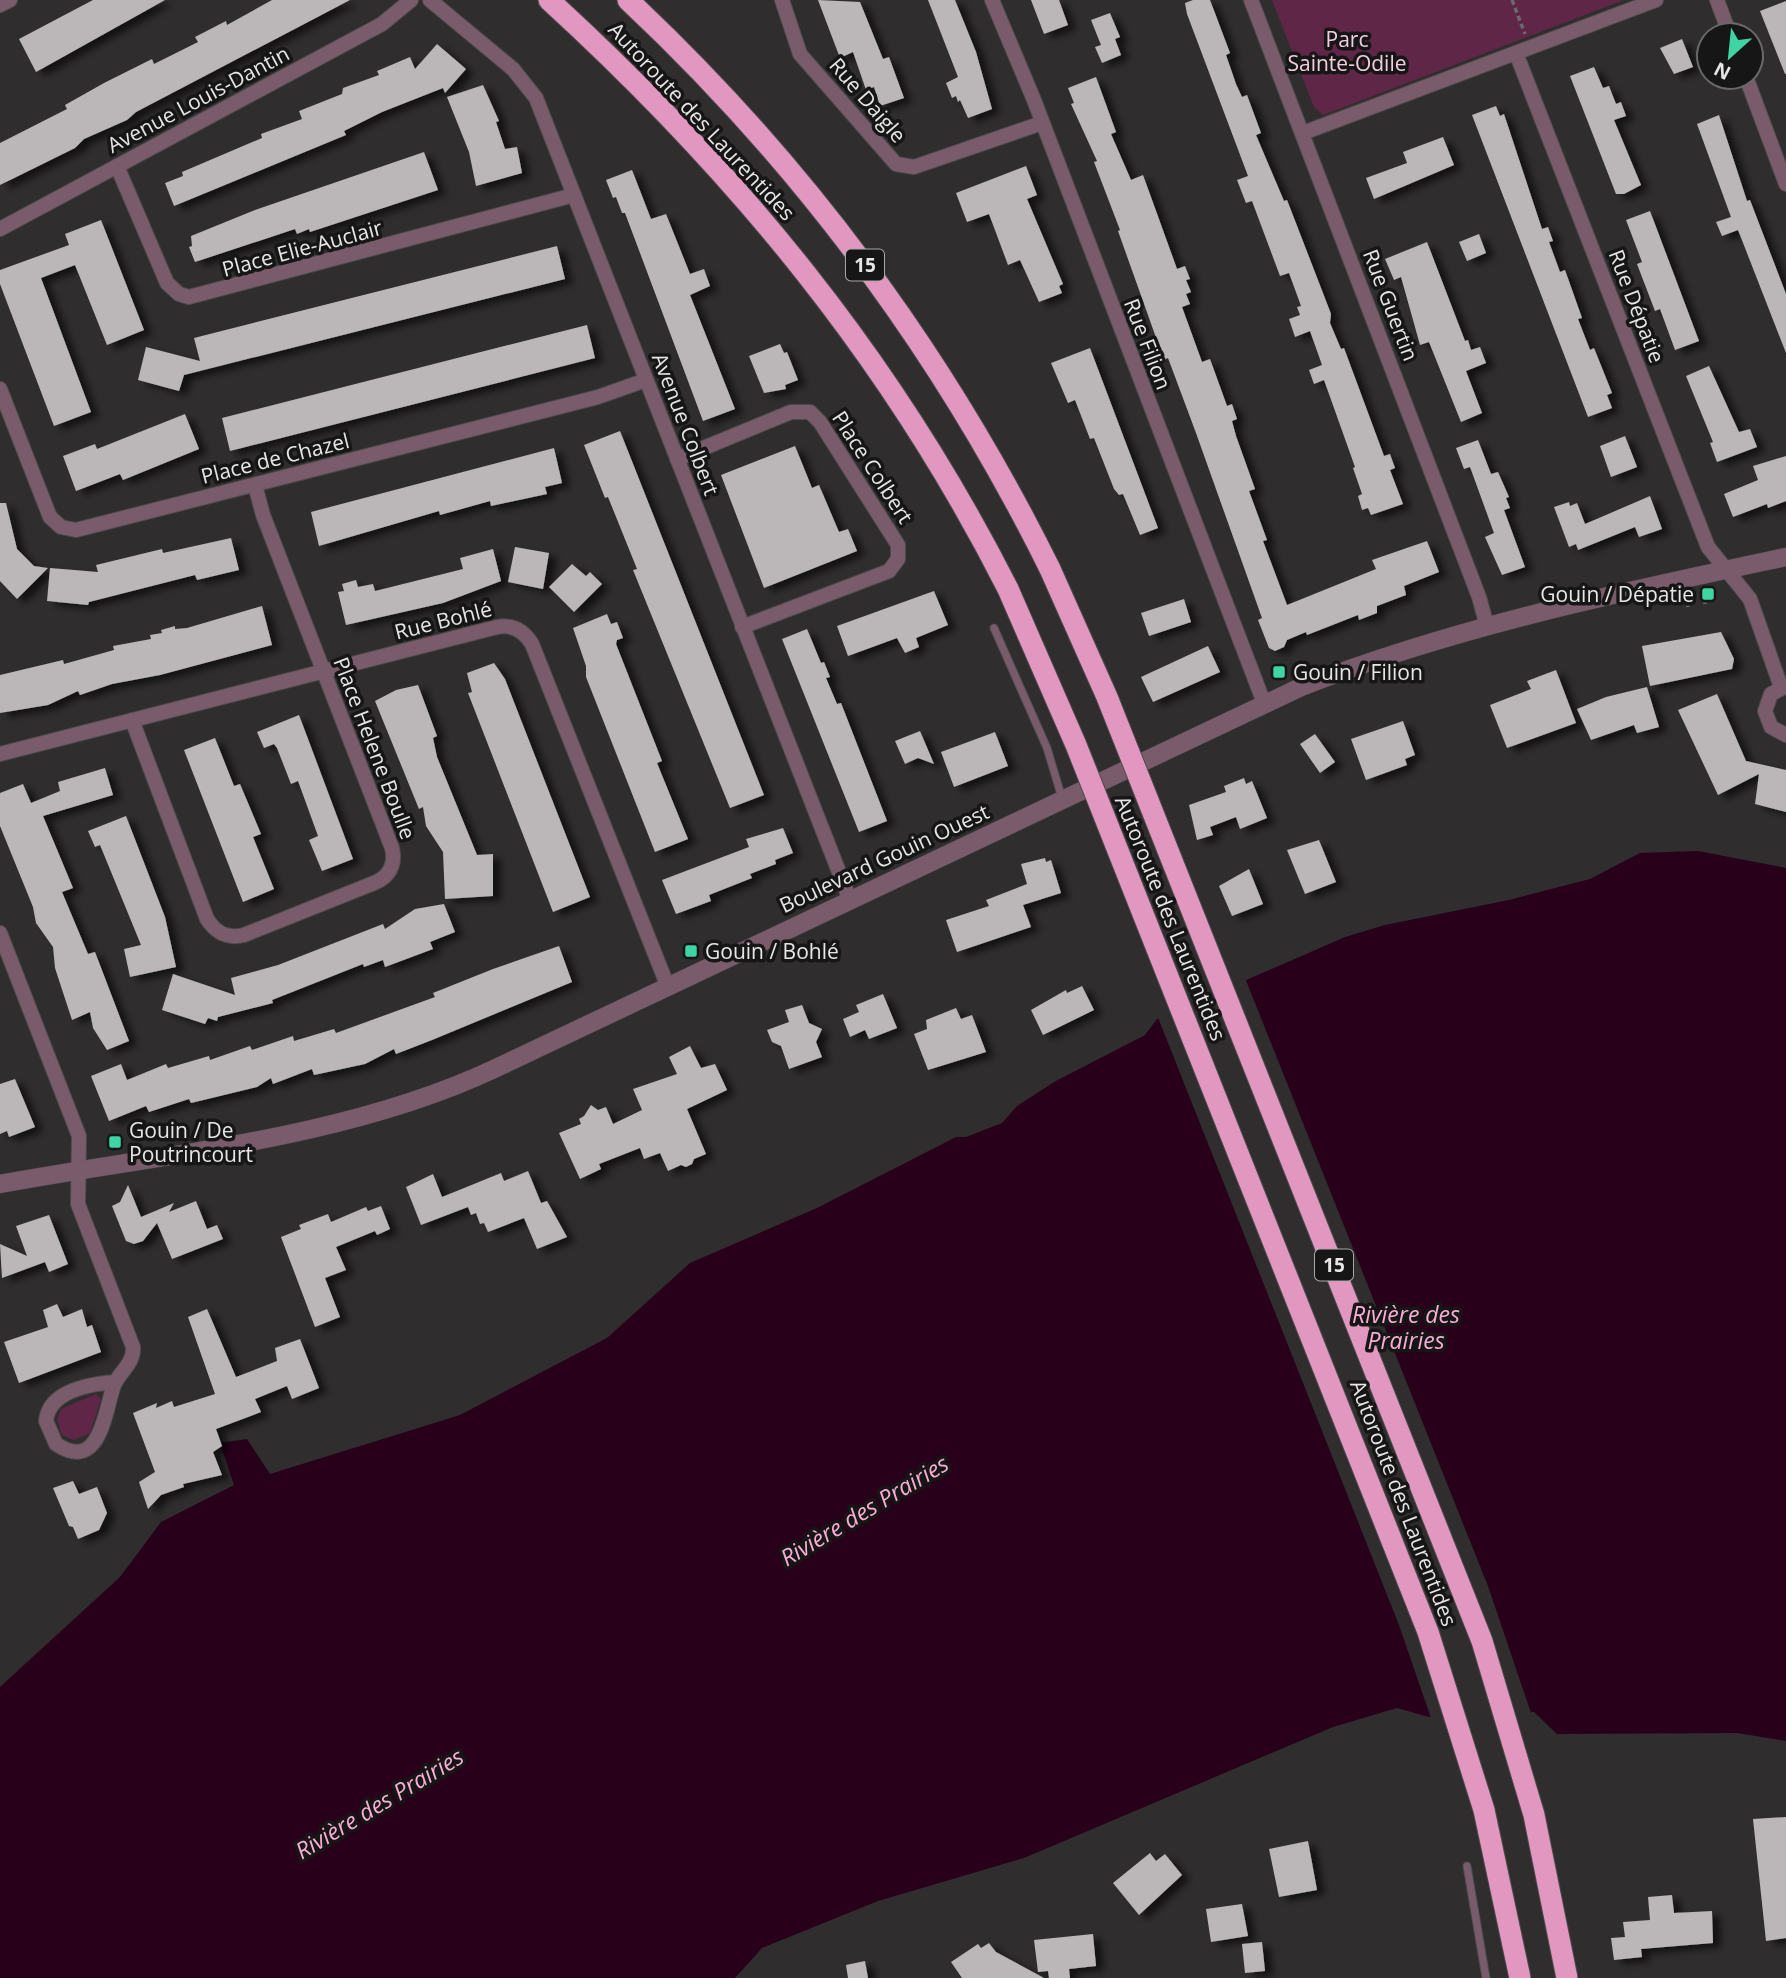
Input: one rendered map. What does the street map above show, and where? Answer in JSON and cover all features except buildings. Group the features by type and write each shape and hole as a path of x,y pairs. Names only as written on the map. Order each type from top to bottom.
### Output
{"highway":[{"name":"Autoroute des Laurentides","path":"550,0 702,149 810,275 915,425 977,530 1007,589 1080,756 1433,1644 1484,1810 1520,1978"},
{"name":"Autoroute des Laurentides","path":"628,0 734,106 849,243 906,323 966,417 1050,569 1107,697 1479,1631 1534,1815 1567,1978"}],"street":[{"path":"0,5 10,0"},
{"name":"Avenue Louis-Dantin","path":"0,229 382,24 411,0"},
{"name":"Avenue Colbert","path":"430,0 526,82 540,107 850,900"},
{"name":"Rue Daigle","path":"782,0 800,54 896,163 914,167 1042,123"},
{"name":"Rue Filion","path":"992,0 1042,123 1264,704"},
{"name":"Rue Guertin","path":"1251,0 1487,626"},
{"path":"1303,133 1656,0"},
{"path":"1717,0 1725,21"},
{"name":"Rue Dépatie","path":"1516,53 1705,539 1749,598 1784,686"},
{"path":"1751,91 1786,184"},
{"name":"Place Elie-Auclair","path":"117,166 167,283 179,294 195,297 574,195"},
{"name":"Place de Chazel","path":"0,389 48,513 61,527 80,529 598,397 646,380"},
{"name":"Place Colbert","path":"677,459 791,412 810,412 820,422 898,545 898,559 889,571 743,626"},
{"name":"Place Helene Boulle","path":"132,720 207,919 222,934 238,936 382,880 391,868 392,848 263,515 255,485"},
{"name":"Boulevard Gouin Ouest","path":"0,1184 337,1124 408,1104 485,1074 1063,798 1264,704 1368,661 1487,626 1786,557"},
{"name":"Rue Bohlé","path":"0,754 497,627 513,627 522,632 532,644 668,986"},
{"path":"1784,686 1768,698 1765,715 1771,727 1786,735"},
{"path":"0,933 79,1136 78,1204 133,1347 130,1362 115,1382 104,1426 93,1443 75,1451 56,1444 46,1421 52,1404 86,1387 115,1382"}],"lane":[{"path":"994,628 1047,748 1063,798"},
{"path":"1467,1866 1486,1978"}],"path":[{"path":"1512,0 1530,47"},
{"path":"1704,594 1705,604"},
{"path":"1687,597 1688,607"}],"green space":[{"name":"Parc Sainte-Odile","path":"1272,0 1624,0 1323,115 1314,107"},
{"path":"96,1394 101,1399 90,1433 74,1440 62,1435 57,1419 61,1409"}],"water":[{"name":"Rivière des Prairies","path":"1698,851 1786,868 1786,1741 1737,1733 1557,1734 1534,1712 1429,1717 1397,1708 1333,1727 1024,1858 878,1901 762,1948 735,1978 0,1978 0,1687 120,1577 161,1522 234,1485 220,1443 247,1439 270,1474 460,1415 607,1338 690,1263 817,1208 956,1137 966,1137 1002,1123 1017,1106 1054,1082 1145,1035 1157,1019 1345,937 1385,925 1509,900 1590,879 1640,853"}],"pier":[{"path":"1245,978 1488,1586 1532,1716 1432,1721 1399,1625 1157,1015"}],"place":[{"name":"Gouin / Dépatie","path":"1708,594"},
{"name":"Gouin / Filion","path":"1279,672"},
{"name":"Gouin / Bohlé","path":"691,951"},
{"name":"Gouin / De Poutrincourt","path":"115,1142"}]}
